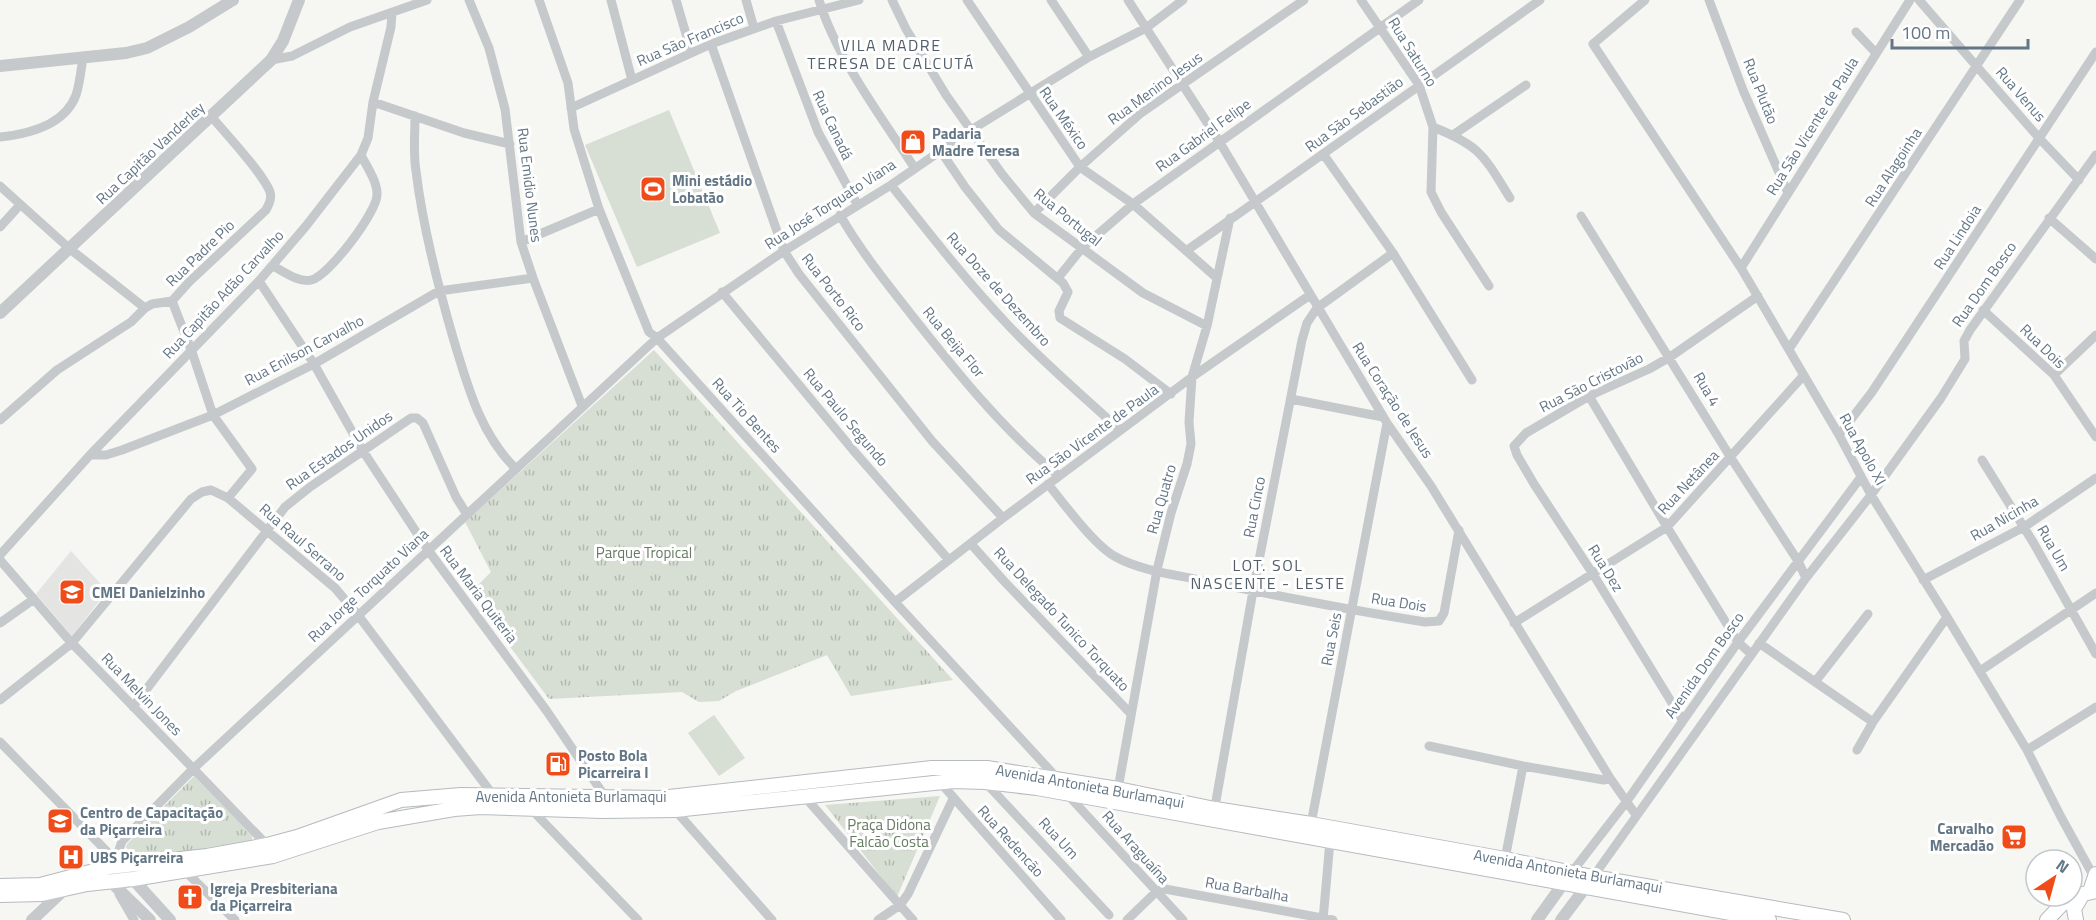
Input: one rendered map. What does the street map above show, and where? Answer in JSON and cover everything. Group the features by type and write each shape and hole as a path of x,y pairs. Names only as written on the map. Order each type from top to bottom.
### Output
{"main road":[{"name":"Avenida Antonieta Burlamaqui","path":"915,777 932,768 987,768 1058,779 1086,790 1330,841 1505,859 1572,872 1589,882 1744,918 1769,920"},
{"name":"Avenida Antonieta Burlamaqui","path":"607,805 660,798 915,777 939,781 985,782 1067,794 1086,790 1118,789 1214,815 1311,824 1564,884 1589,882 1843,920"},
{"name":"Avenida Antonieta Burlamaqui","path":"38,890 113,884 273,856 362,821 401,800 430,796 493,795 675,810 804,796 893,779"},
{"path":"1058,779 1067,794"},
{"name":"Avenida Antonieta Burlamaqui","path":"362,821 454,809 481,807 531,809 587,804"},
{"name":"Avenida Antonieta Burlamaqui","path":"38,890 53,883 109,867 207,856 338,829"},
{"path":"2072,916 2092,885"},
{"path":"2047,920 2068,899 2092,885"},
{"path":"0,886 38,890"},
{"path":"0,895 38,890"}],"street":[{"name":"Rua Capitão Vanderley","path":"0,313 271,60 283,41 299,0"},
{"path":"271,60 292,56 350,27 427,0"},
{"name":"Rua Emidio Nunes","path":"469,0 489,48 500,86 510,144 520,242 582,406"},
{"name":"Rua Tio Bentes","path":"538,0 568,83 574,129 599,209 649,332 657,338 1058,779"},
{"path":"611,0 632,80"},
{"path":"676,0 691,51"},
{"path":"746,0 754,28"},
{"name":"Rua São Francisco","path":"571,108 691,51 820,4 858,0"},
{"name":"Rua Portugal","path":"892,0 923,59 970,130 1034,213 1143,293 1207,326"},
{"name":"Rua México","path":"967,0 1028,93 1080,166 1133,204 1217,278"},
{"name":"Rua Coração de Jesus","path":"1128,0 1219,141 1385,420 1431,486 1610,778 1636,815"},
{"path":"1146,28 1183,0"},
{"name":"Rua Menino Jesus","path":"1034,213 1080,166 1141,113 1304,0"},
{"name":"Rua Saturno","path":"1361,0 1419,85 1433,127 1431,192 1441,213 1489,286"},
{"name":"Rua Gabriel Felipe","path":"1058,278 1082,248 1133,204 1419,0"},
{"name":"Rua São Sebastião","path":"1186,251 1540,0"},
{"name":"Rua Apolo XI","path":"1645,0 1593,44 1758,296 1839,435 1871,495 2027,750 2092,885"},
{"name":"Rua Plutão","path":"1709,0 1743,90 1788,193"},
{"name":"Rua São Vicente de Paula","path":"1741,268 1910,0"},
{"name":"Rua Venus","path":"1919,0 2039,138 2079,180"},
{"name":"Rua Alagoinha","path":"1789,349 2020,0"},
{"path":"0,66 126,53 152,46 189,27 229,1"},
{"path":"1055,1 1089,57"},
{"path":"820,4 856,78 914,167"},
{"name":"Rua Capitão Adão Carvalho","path":"0,557 90,456 273,266 361,155 368,138 373,102 391,27 392,13"},
{"name":"Rua Canadá","path":"776,21 818,132 857,204"},
{"name":"Rua José Torquato Viana","path":"657,338 784,251 891,185 914,167 1028,93 1089,57 1146,28"},
{"path":"1856,32 1876,53"},
{"name":"Rua Porto Rico","path":"711,44 784,251 799,274 932,441 1003,518"},
{"name":"Rua Lindoia","path":"1839,435 1872,392 2096,51"},
{"path":"0,137 44,128 61,115 75,97 80,82 83,57"},
{"path":"1453,135 1526,85"},
{"path":"373,102 464,133 510,144"},
{"name":"Rua Padre Pio","path":"0,420 57,370 131,322 145,308 152,304 172,301 189,282 259,218 270,203 271,194 263,181 211,116"},
{"path":"415,117 415,170 439,291 477,412 488,433 515,468"},
{"path":"1433,127 1472,146 1484,157 1510,198"},
{"path":"940,150 965,187 999,230 1064,283 1068,292 1059,311 1060,318 1125,359 1171,394"},
{"path":"273,266 295,277 314,280 365,225 376,204 378,192 361,155"},
{"path":"1324,155 1393,253 1472,380"},
{"name":"Rua Dom Bosco","path":"1871,495 1956,376 1965,359 1964,341 1983,310 2096,155"},
{"name":"Rua Doze de Dezembro","path":"891,185 931,236 1008,325 1042,360 1120,430"},
{"path":"0,186 19,206 70,249 145,308"},
{"path":"0,227 19,206"},
{"path":"520,242 599,209"},
{"name":"Rua Beija Flor","path":"840,215 871,262 946,359 1041,461 1059,476"},
{"name":"Rua 4","path":"1581,216 1731,458 1798,561 1806,578"},
{"name":"Rua Quatro","path":"1118,789 1157,570 1191,444 1189,422 1192,376 1207,326 1230,218"},
{"path":"2049,218 2096,259"},
{"path":"1317,308 1393,253"},
{"name":"Rua Enilson Carvalho","path":"90,456 106,455 122,450 213,415 314,364 439,291 532,278"},
{"name":"Rua Maria Quiteria","path":"259,281 314,364 363,451 428,550 546,710 607,805"},
{"name":"Rua Paulo Segundo","path":"722,292 853,450 949,560"},
{"name":"Rua São Vicente de Paula","path":"895,602 1192,376 1310,295"},
{"name":"Rua São Cristovão","path":"1526,433 1589,396 1670,357 1758,296"},
{"path":"0,700 72,643 191,499 202,492 211,490 228,498 252,469 213,415 172,301"},
{"name":"Rua Cinco","path":"1214,815 1253,591 1302,340 1307,323 1317,308"},
{"name":"Rua Dois","path":"1983,310 2054,375 2096,437"},
{"path":"2054,375 2096,335"},
{"name":"Rua Jorge Torquato Viana","path":"121,866 119,850 122,842 193,769 657,338"},
{"name":"Rua Netânea","path":"1514,623 1667,527 1804,375"},
{"path":"1589,396 1738,642 1751,654"},
{"path":"1291,399 1385,420"},
{"name":"Rua Estados Unidos","path":"133,707 285,507 310,487 411,418 417,418 423,423 456,497 466,513"},
{"name":"Rua Seis","path":"1311,824 1385,420"},
{"name":"Rua Dez","path":"1526,433 1514,446 1517,455 1683,721"},
{"name":"Rua Um","path":"1982,460 2024,527 2096,654"},
{"name":"Avenida Dom Bosco","path":"1572,872 1627,801 1738,642 1861,477"},
{"name":"Rua Nicinha","path":"1923,580 2024,527 2096,478"},
{"name":"Rua Dois","path":"1048,484 1088,532 1115,557 1157,570 1253,591 1425,622 1439,621 1444,613 1458,530"},
{"path":"1561,920 1806,578 1871,495"},
{"name":"Rua Raul Serrano","path":"228,498 335,588 358,615 493,795"},
{"name":"Rua Delegado Tunico Torquato","path":"971,544 1131,714"},
{"name":"Rua Melvin Jones","path":"0,557 72,643 267,845"},
{"path":"1980,671 2096,593"},
{"path":"0,623 34,600"},
{"path":"1815,682 1868,614"},
{"path":"1857,750 1873,722 1947,617"},
{"path":"1759,643 1873,722"},
{"path":"2027,750 2096,707"},
{"path":"0,742 121,866 170,920"},
{"path":"1429,746 1523,766 1604,780 1610,778"},
{"path":"1505,859 1523,766"},
{"name":"Rua Redencão","path":"939,781 1061,920"},
{"name":"Rua Um","path":"985,782 1109,915"},
{"name":"Rua Araguaína","path":"1067,794 1183,920"},
{"path":"804,796 913,920"},
{"path":"878,920 900,905 908,894 954,799"},
{"path":"531,809 638,920"},
{"path":"675,810 772,920"},
{"path":"1326,919 1330,841"},
{"path":"185,871 235,920"},
{"path":"1537,920 1572,872"},
{"path":"113,884 134,920"},
{"path":"113,884 150,920"},
{"path":"36,916 66,888"},
{"path":"36,916 38,890"},
{"name":"Rua Barbalha","path":"1157,891 1169,890 1326,919"},
{"path":"1127,920 1157,891"}],"shaded area":[{"name":"CMEI Danielzinho","path":"71,551 107,591 72,636 36,594"}],"green space":[{"name":"Mini estádio Lobatão","path":"669,110 720,233 637,267 585,145"},
{"name":"Parque Tropical","path":"654,350 953,680 851,696 827,655 736,691 719,701 699,702 682,692 549,699 470,593 491,572 465,522"},
{"path":"714,715 745,758 719,776 688,733"},
{"path":"194,776 252,836 252,845 147,860 130,853 126,847 127,844"},
{"name":"Praça Didona Falcão Costa","path":"940,796 897,897 825,805"}],"place":[{"name":"Padaria Madre Teresa","path":"913,142"},
{"name":"Mini estádio Lobatão","path":"653,189"},
{"name":"CMEI Danielzinho","path":"72,592"},
{"name":"Posto Bola Picarreira I","path":"558,764"},
{"name":"Centro de Capacitação da Piçarreira","path":"60,821"},
{"name":"Carvalho Mercadão","path":"2014,837"},
{"name":"UBS Piçarreira","path":"71,857"},
{"name":"Igreja Presbiteriana da Piçarreira","path":"190,897"}],"district":[{"name":"VILA MADRE TERESA DE CALCUTÁ","path":"891,54"},
{"name":"LOT. SOL NASCENTE - LESTE","path":"1268,574"}]}
